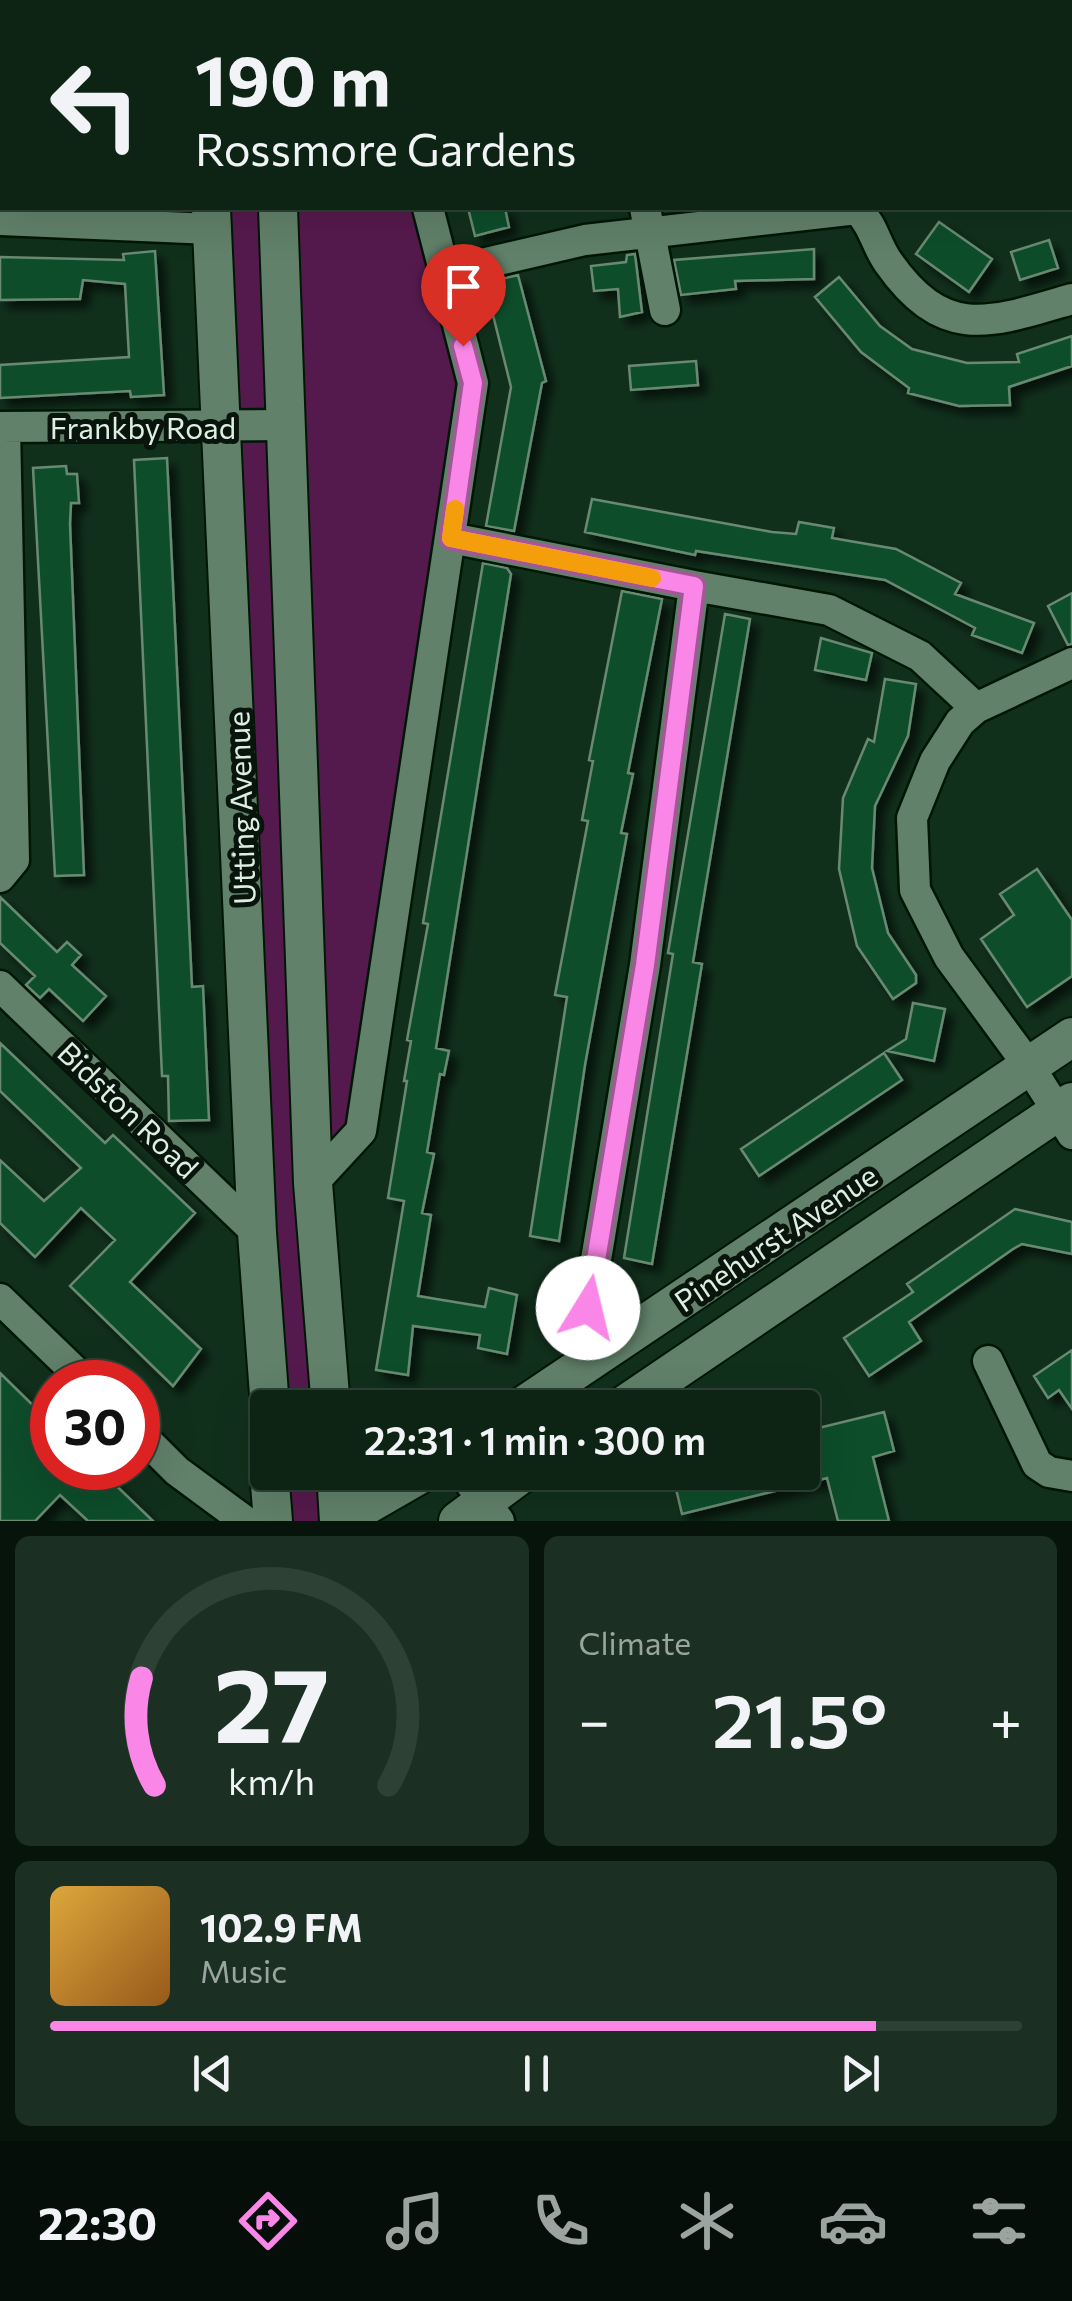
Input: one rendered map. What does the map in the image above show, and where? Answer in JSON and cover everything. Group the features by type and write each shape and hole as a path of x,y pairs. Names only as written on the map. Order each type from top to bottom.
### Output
{"street":[{"name":"Utting Avenue","path":"278,210 313,1184 330,1390"},
{"path":"313,1184 361,1131 473,383 428,210"},
{"path":"443,273 585,240 648,220 857,210 873,216 883,255 912,296 954,318 994,322 1072,300"},
{"name":"Utting Avenue","path":"212,218 257,1233 269,1390"},
{"path":"0,220 212,218"},
{"path":"648,220 665,310"},
{"name":"Frankby Road","path":"3,427 286,425"},
{"path":"0,877 14,860 3,427"},
{"path":"451,538 829,610 920,656 976,708"},
{"path":"601,1353 588,1308 645,965 694,586"},
{"path":"1029,1066 948,957 914,890 912,818 935,761 960,722 976,708 1072,663"},
{"name":"Bidston Road","path":"0,986 257,1233"},
{"name":"Pinehurst Avenue","path":"547,1390 1072,1037"},
{"name":"Pinehurst Avenue","path":"648,1390 1067,1116 1029,1066"},
{"path":"0,1299 63,1360"},
{"path":"988,1361 1037,1464 1049,1472 1072,1476"},
{"path":"160,1453 245,1521"},
{"path":"270,1490 273,1521"},
{"path":"337,1490 339,1521 393,1490"},
{"path":"475,1504 496,1490"}],"shaded area":[{"path":"211,210 429,210 473,383 361,1131 313,1184 330,1390 269,1390"},
{"path":"270,1490 337,1490 339,1521 273,1521"}],"building":[{"path":"468,210 505,210 509,227 475,236"},
{"path":"939,222 992,259 969,292 916,254"},
{"path":"1049,240 1058,268 1020,280 1011,252"},
{"path":"814,249 814,279 735,281 736,289 681,295 674,260"},
{"path":"155,251 164,395 131,397 130,391 0,398 0,365 129,357 125,284 83,280 80,299 0,300 0,257 124,260 123,254"},
{"path":"635,254 642,312 620,317 618,289 594,291 591,266 626,262 627,255"},
{"path":"518,275 546,381 542,383 514,531 486,526 511,387 485,283"},
{"path":"839,277 880,326 912,349 967,363 1019,362 1017,354 1072,336 1072,366 1009,387 1010,405 959,406 908,393 909,388 861,352 815,297"},
{"path":"696,361 698,385 631,390 629,366"},
{"path":"167,458 192,987 203,986 209,1120 169,1121 168,1076 162,1076 134,460"},
{"path":"66,466 67,474 77,474 79,503 71,503 70,524 84,875 55,876 33,468"},
{"path":"592,499 772,532 796,534 799,522 834,528 832,538 896,549 961,583 955,594 1034,623 1022,653 972,635 975,628 885,580 696,551 695,555 585,532"},
{"path":"483,563 507,568 511,574 436,1048 449,1051 444,1075 440,1074 427,1152 434,1154 422,1213 431,1215 418,1296 485,1307 489,1288 517,1295 507,1354 478,1348 480,1335 413,1326 408,1375 376,1370 404,1201 388,1198 407,1081 411,1041 407,1040 428,924 423,923"},
{"path":"622,591 662,599 628,773 633,774 621,833 627,834 585,1065 559,1241 530,1236 567,997 555,995 588,821 582,820 593,761 589,760"},
{"path":"1072,593 1072,644 1068,645 1048,606"},
{"path":"725,614 750,619 693,962 702,964 652,1264 624,1258 673,954 668,953"},
{"path":"821,638 872,653 866,680 815,670"},
{"path":"885,679 916,684 908,736 875,806 872,868 888,933 916,975 916,983 893,999 857,946 839,869 843,798 868,739 874,742"},
{"path":"1037,869 1072,920 1072,976 1027,1007 981,939 1014,915 1000,894"},
{"path":"0,897 57,952 67,942 81,955 72,965 106,996 83,1021 49,989 40,998 26,985 35,976 0,943"},
{"path":"913,1003 945,1009 934,1061 887,1051 906,1039"},
{"path":"0,1043 105,1143 113,1135 195,1213 130,1282 201,1349 173,1386 160,1373 160,1360 146,1360 70,1286 115,1240 81,1208 35,1257 0,1223 0,1160 44,1201 81,1168 0,1091"},
{"path":"884,1053 902,1080 759,1176 741,1149"},
{"path":"1015,1209 1072,1222 1072,1254 1022,1244 1013,1249 909,1322 921,1341 869,1376 844,1338 913,1292 907,1284"},
{"path":"1072,1350 1072,1409 1059,1390 1048,1398 1034,1376"},
{"path":"0,1373 30,1402 30,1490 121,1490 153,1521 88,1521 60,1495 35,1521 0,1521"},
{"path":"884,1412 894,1451 873,1457 889,1521 838,1521 827,1478 820,1480 820,1428"},
{"path":"676,1490 779,1490 682,1514"}],"slow traffic":[{"path":"455,509 451,538 652,578"}],"route":[{"path":"463,346 473,383 451,538 694,586 645,965 588,1308"}]}
